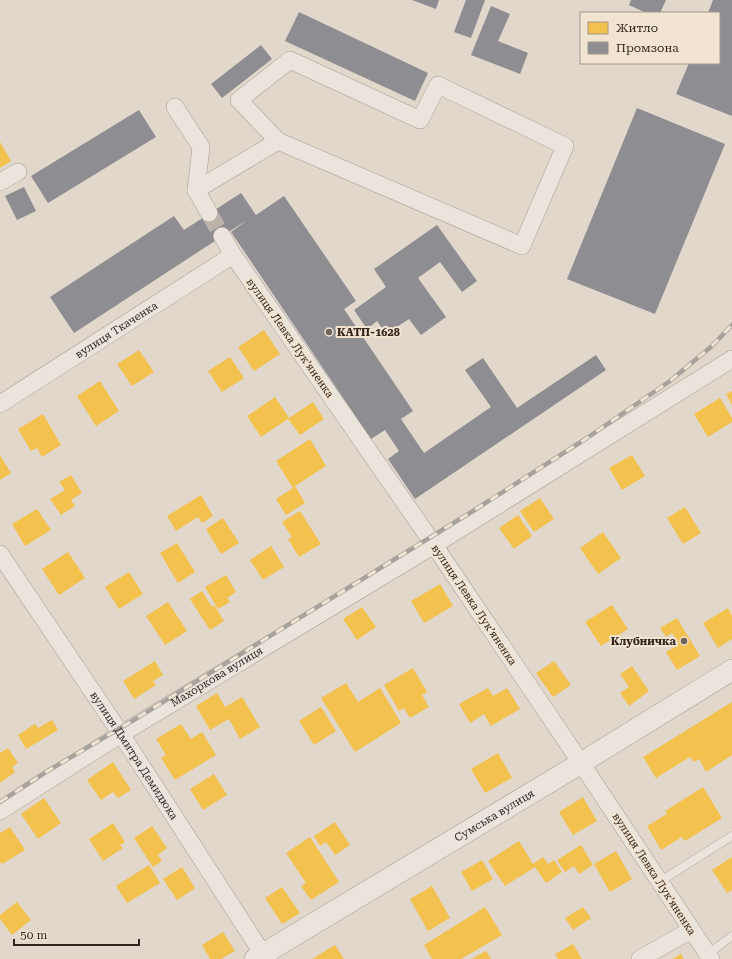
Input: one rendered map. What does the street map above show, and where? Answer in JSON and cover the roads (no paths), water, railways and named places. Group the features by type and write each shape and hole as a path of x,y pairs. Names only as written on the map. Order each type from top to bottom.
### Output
{"street":[{"path":"290,60 420,120 438,85 565,146 522,246 278,141 239,100 290,60"},
{"path":"175,107 201,147 196,190 209,213"},
{"path":"196,190 278,141"},
{"path":"0,182 18,172"},
{"name":"вулиця Левка Лукʼяненка","path":"222,236 232,255 434,545 581,763 709,957"},
{"name":"вулиця Ткаченка","path":"0,404 232,255"},
{"name":"Махоркова вулиця","path":"0,811 121,734 434,545 732,359"},
{"name":"вулиця Дмитра Демидюка","path":"0,554 121,734 261,957"},
{"name":"Сумська вулиця","path":"261,957 732,670"},
{"path":"640,959 691,930"}],"lane":[{"path":"659,882 732,836"},
{"path":"709,957 732,936"}],"tunnel":[{"path":"209,213 222,236"}],"railway":[{"path":"0,802 46,772 137,718 473,511 587,438 670,381 712,346 732,325"}],"place":[{"name":"КАТП-1628","path":"329,332"},
{"name":"Клубничка","path":"684,641"}]}
